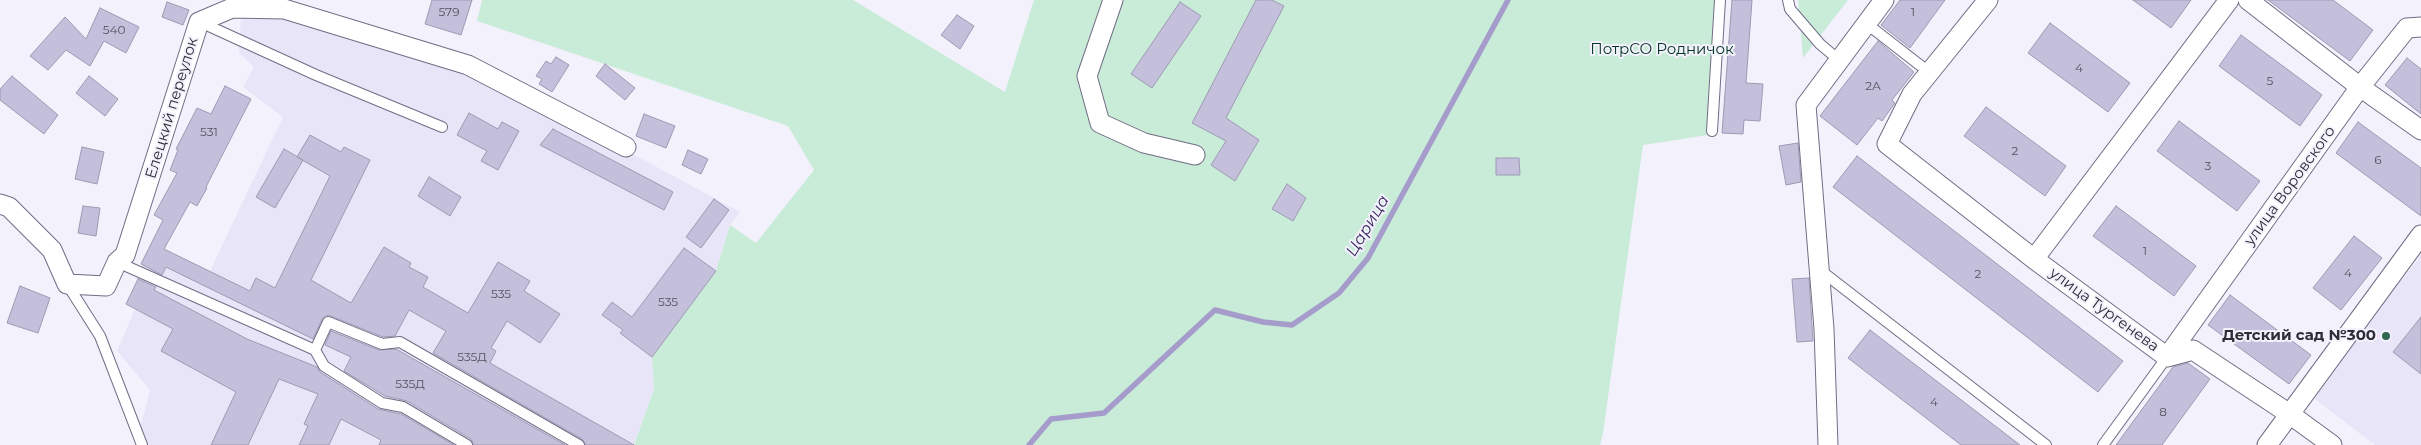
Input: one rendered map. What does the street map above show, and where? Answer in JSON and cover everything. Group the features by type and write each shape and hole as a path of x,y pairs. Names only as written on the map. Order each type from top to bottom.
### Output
{"street":[{"path":"1113,0 1087,76 1100,123 1144,143 1195,155"},
{"path":"1832,442 1806,105 1884,0"},
{"path":"1930,73 1988,0"},
{"path":"2034,259 2228,0"},
{"path":"2248,0 2360,87 2421,130"},
{"name":"Елецкий переулок","path":"67,284 106,286 117,262 125,254 199,22 232,8 284,9 468,65 626,147"},
{"name":"улица Воровского","path":"2167,357 2360,87 2407,28 2421,27"},
{"name":"улица Тургенева","path":"1930,73 1912,94 1887,144 2034,259 2167,357 2193,350 2291,415 2332,445"},
{"path":"0,204 9,207 52,250 67,284"},
{"path":"2267,445 2291,415 2352,326 2421,234"}],"lane":[{"path":"1712,131 1720,0"},
{"path":"1788,0 1790,9 1808,30 1840,61"},
{"path":"199,22 316,75 442,127"},
{"path":"1867,24 1930,73"},
{"path":"117,262 315,350 324,366 382,403 404,407 467,445"},
{"path":"1820,270 2046,445"},
{"path":"67,284 100,336 142,445"},
{"path":"315,350 328,322 382,344 400,342 580,445"},
{"path":"2103,445 2167,357"}],"shaded area":[{"path":"241,14 287,14 467,71 627,151 740,212 730,225 716,271 652,357 654,389 634,445 147,445 140,429 150,390 117,351 135,309 126,304 137,281 145,257 152,243 210,271 283,117 243,87 254,67 239,53"},
{"name":"Детский сад №300","path":"2421,239 2421,445 2375,445 2316,400 2310,391 2390,281 2402,280 2420,257 2418,243"}],"green space":[{"name":"ПотрСО Родничок","path":"482,0 853,0 1005,92 1034,0 1715,0 1708,135 1643,145 1600,445 634,445 654,389 652,357 716,271 730,225 756,243 814,170 788,126 477,21"},
{"path":"1798,0 1848,0 1803,58"}],"building":[{"path":"432,0 472,0 461,35 425,24"},
{"path":"1256,0 1272,0 1284,6 1226,118 1259,140 1235,181 1211,165 1226,141 1192,123"},
{"path":"1732,0 1752,0 1746,83 1763,84 1760,121 1744,120 1743,134 1722,133"},
{"path":"1900,0 1945,0 1910,48 1881,25"},
{"path":"2133,0 2191,0 2171,28"},
{"path":"2268,0 2333,0 2373,30 2350,61"},
{"path":"167,2 189,10 183,25 162,17"},
{"path":"1180,2 1201,16 1152,88 1131,74"},
{"path":"100,8 139,27 126,53 104,41 90,66 66,50 48,70 30,56 65,17 86,39"},
{"path":"957,15 974,26 960,49 941,35"},
{"path":"2050,23 2130,83 2108,112 2028,53"},
{"path":"2241,35 2322,95 2300,126 2219,66"},
{"path":"1878,41 1914,72 1892,100 1895,103 1882,121 1878,118 1857,145 1820,116"},
{"path":"556,57 569,65 552,92 539,84 542,79 536,76 546,61 551,64"},
{"path":"2407,58 2421,69 2421,114 2385,85"},
{"path":"605,64 635,88 625,100 596,76"},
{"path":"12,76 58,115 44,134 0,100 0,89"},
{"path":"89,76 118,99 105,116 76,93"},
{"path":"225,86 251,99 197,206 190,202 164,249 250,291 256,278 275,288 330,176 297,157 310,135 341,152 344,147 370,160 311,280 351,303 384,247 411,263 409,267 428,277 423,287 468,313 498,262 530,281 524,291 560,314 540,343 507,321 491,348 496,351 490,363 634,445 586,445 582,439 433,353 446,331 409,310 395,336 383,337 328,315 322,319 313,339 166,267 162,275 141,264 163,220 154,215 177,173 170,170 178,150 176,149 197,108 211,114"},
{"path":"1986,107 2066,166 2045,196 1964,136"},
{"path":"469,113 498,129 502,122 519,131 498,170 481,161 487,151 457,135"},
{"path":"644,114 675,126 666,148 636,136"},
{"path":"2179,121 2260,181 2237,211 2157,151"},
{"path":"2358,122 2421,168 2421,216 2336,153"},
{"path":"553,129 673,192 664,210 540,145"},
{"path":"1798,143 1801,182 1786,185 1779,146"},
{"path":"82,147 104,152 97,184 75,179"},
{"path":"284,149 303,160 275,208 256,197"},
{"path":"688,150 708,159 701,174 682,165"},
{"path":"1857,156 2123,361 2098,392 1833,187"},
{"path":"1496,158 1519,158 1520,175 1496,175"},
{"path":"429,177 461,197 450,216 418,196"},
{"path":"1287,184 1306,198 1293,221 1272,209"},
{"path":"714,199 729,210 701,248 686,237"},
{"path":"83,206 100,208 96,236 78,233"},
{"path":"2116,206 2196,266 2174,296 2093,236"},
{"path":"2354,236 2382,258 2341,310 2313,288"},
{"path":"684,248 716,271 652,357 620,333 623,330 602,315 612,302 632,317"},
{"path":"1809,278 1813,341 1797,342 1792,279"},
{"path":"138,279 156,287 154,290 247,339 317,367 320,372 378,409 401,414 454,445 379,445 381,440 341,419 329,445 299,445 308,426 304,424 318,394 279,379 248,445 211,445 236,392 161,351 173,329 126,304"},
{"path":"20,286 50,298 38,333 7,323"},
{"path":"2230,295 2311,355 2289,384 2208,325"},
{"path":"2421,317 2421,374 2393,352"},
{"path":"1870,330 2020,445 1961,445 1848,358"},
{"path":"331,331 379,350 396,349 565,445 474,445 471,439 407,401 385,396 344,371 351,357 325,345"},
{"path":"2188,363 2210,379 2162,445 2116,445 2173,367"}],"waterway":[{"name":"Царица","path":"1029,445 1051,419 1104,413 1215,310 1263,322 1292,325 1339,293 1368,258 1508,0"}],"place":[{"name":"Детский сад №300","path":"2386,336"}]}
